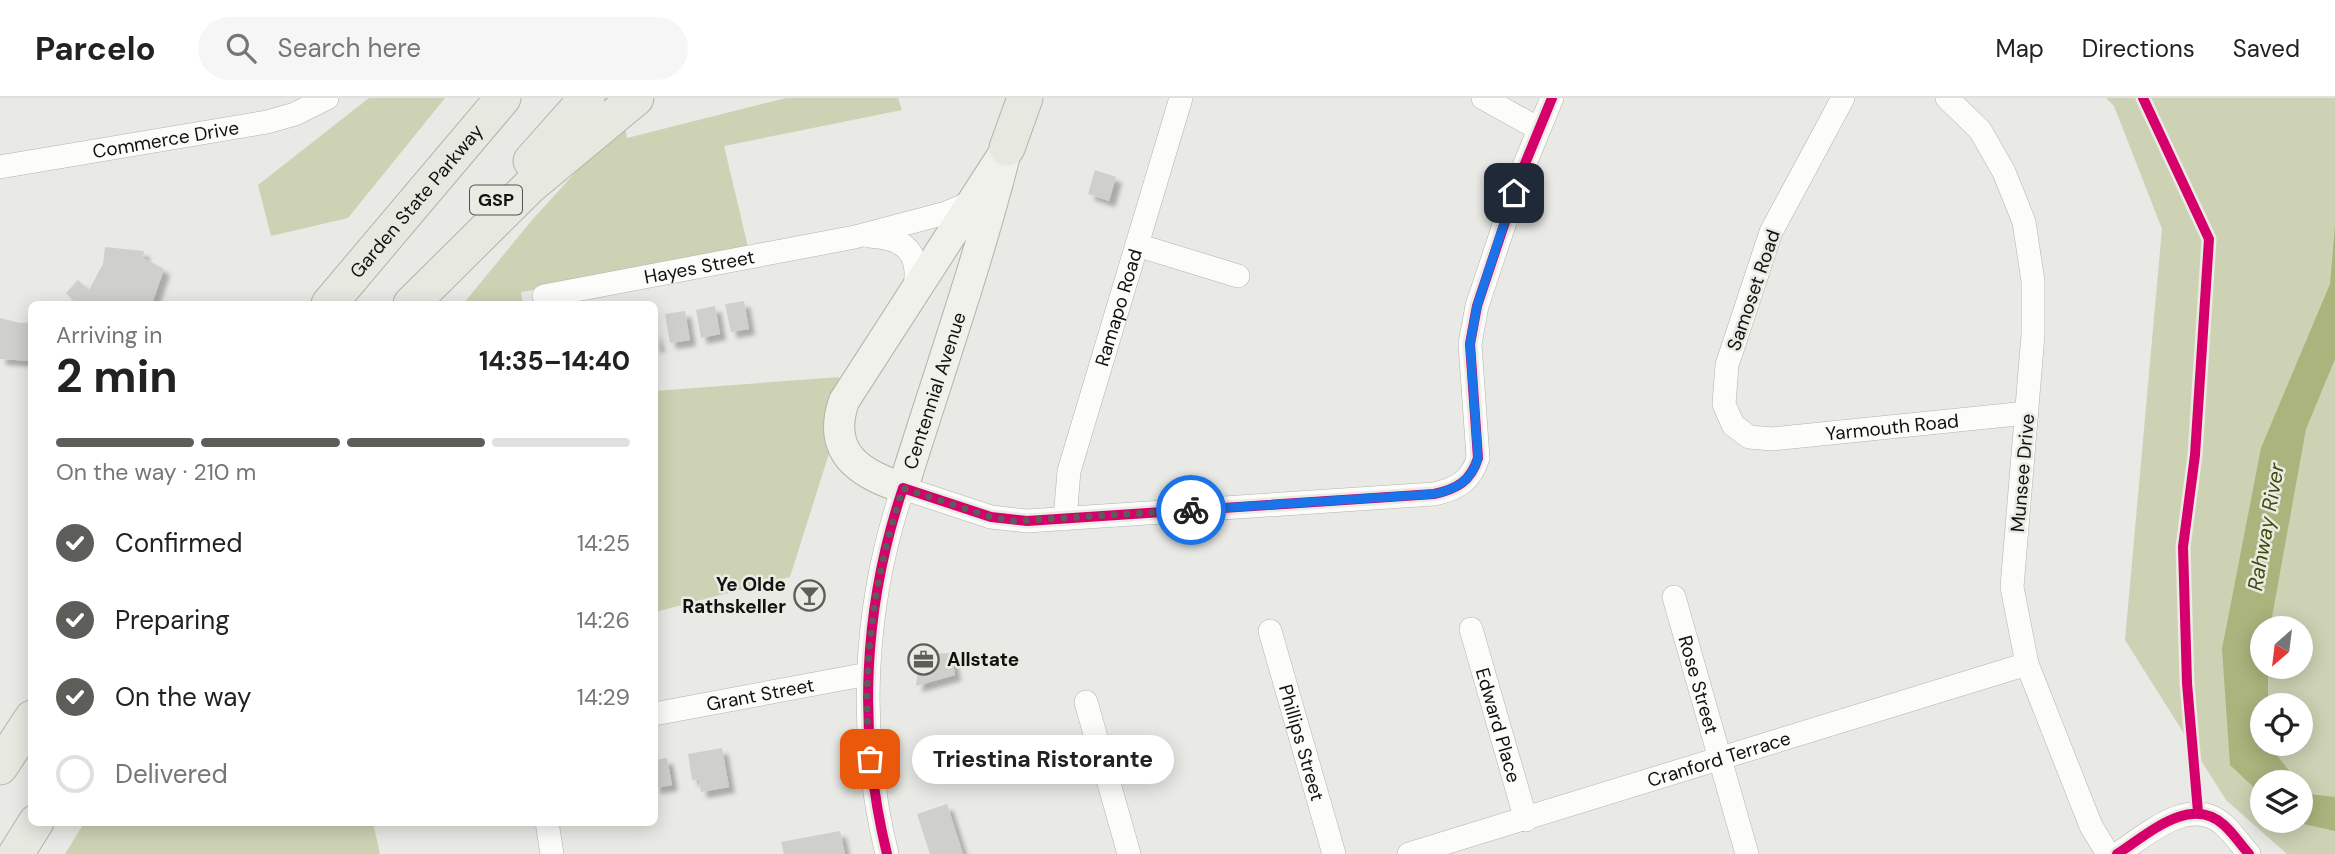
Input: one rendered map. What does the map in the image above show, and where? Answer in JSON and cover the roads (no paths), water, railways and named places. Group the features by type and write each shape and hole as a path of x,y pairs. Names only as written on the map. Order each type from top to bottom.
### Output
{"highway":[{"name":"Garden State Parkway","path":"332,301 503,98"},
{"name":"GSP","path":"413,301 587,98"},
{"path":"413,301 530,186 636,98"},
{"path":"1007,148 1014,98"},
{"path":"1007,148 1025,98"},
{"path":"0,767 28,724"},
{"path":"16,854 34,826"}],"main road":[{"name":"Centennial Avenue","path":"903,488 1020,98"},
{"path":"903,488 860,470 843,446 839,421 844,401 976,200 1007,148"}],"street":[{"name":"Commerce Drive","path":"0,167 267,122 295,114 327,98"},
{"name":"Ramapo Road","path":"1065,519 1069,471 1181,98"},
{"path":"1483,98 1539,129"},
{"path":"903,488 1004,520 1065,519 1434,494 1450,491 1464,483 1474,472 1478,458 1470,344 1477,306 1552,98"},
{"name":"Samoset Road","path":"1758,438 1749,437 1733,425 1724,404 1727,365 1771,232 1843,98"},
{"name":"Munsee Drive","path":"1947,98 1980,130 2004,172 2024,222 2033,281 2033,335 2012,587 2027,664 2091,827 2108,854"},
{"name":"Hayes Street","path":"544,296 855,237 946,213 976,200"},
{"name":"Hayes Street","path":"855,237 891,239 908,249 916,264 914,293"},
{"path":"1137,244 1238,276"},
{"name":"Yarmouth Road","path":"1758,438 1772,439 2027,413"},
{"name":"Centennial Avenue","path":"887,854 870,759 868,674 880,567 903,488"},
{"name":"Rose Street","path":"1674,597 1747,854"},
{"name":"Edward Place","path":"1471,629 1526,820"},
{"name":"Phillips Street","path":"1269,631 1334,854"},
{"name":"Cranford Terrace","path":"1409,854 2027,664"},
{"name":"Grant Street","path":"658,713 868,674"},
{"path":"1086,702 1129,854"},
{"path":"2116,854 2174,819 2198,812 2225,826 2249,854"},
{"path":"548,826 552,854"}],"water":[{"name":"Rahway River","path":"2335,226 2335,359 2306,429 2272,616 2250,616 2250,679 2268,679 2268,693 2250,693 2250,756 2277,756 2289,770 2250,770 2250,784 2230,765 2222,649 2261,448 2330,284"},
{"path":"2313,794 2335,797 2335,831 2313,826"}],"place":[{"name":"Ye Olde Rathskeller","path":"809,595"},
{"name":"Allstate","path":"924,659"},
{"name":"Triestina Ristorante","path":"870,759"}]}
